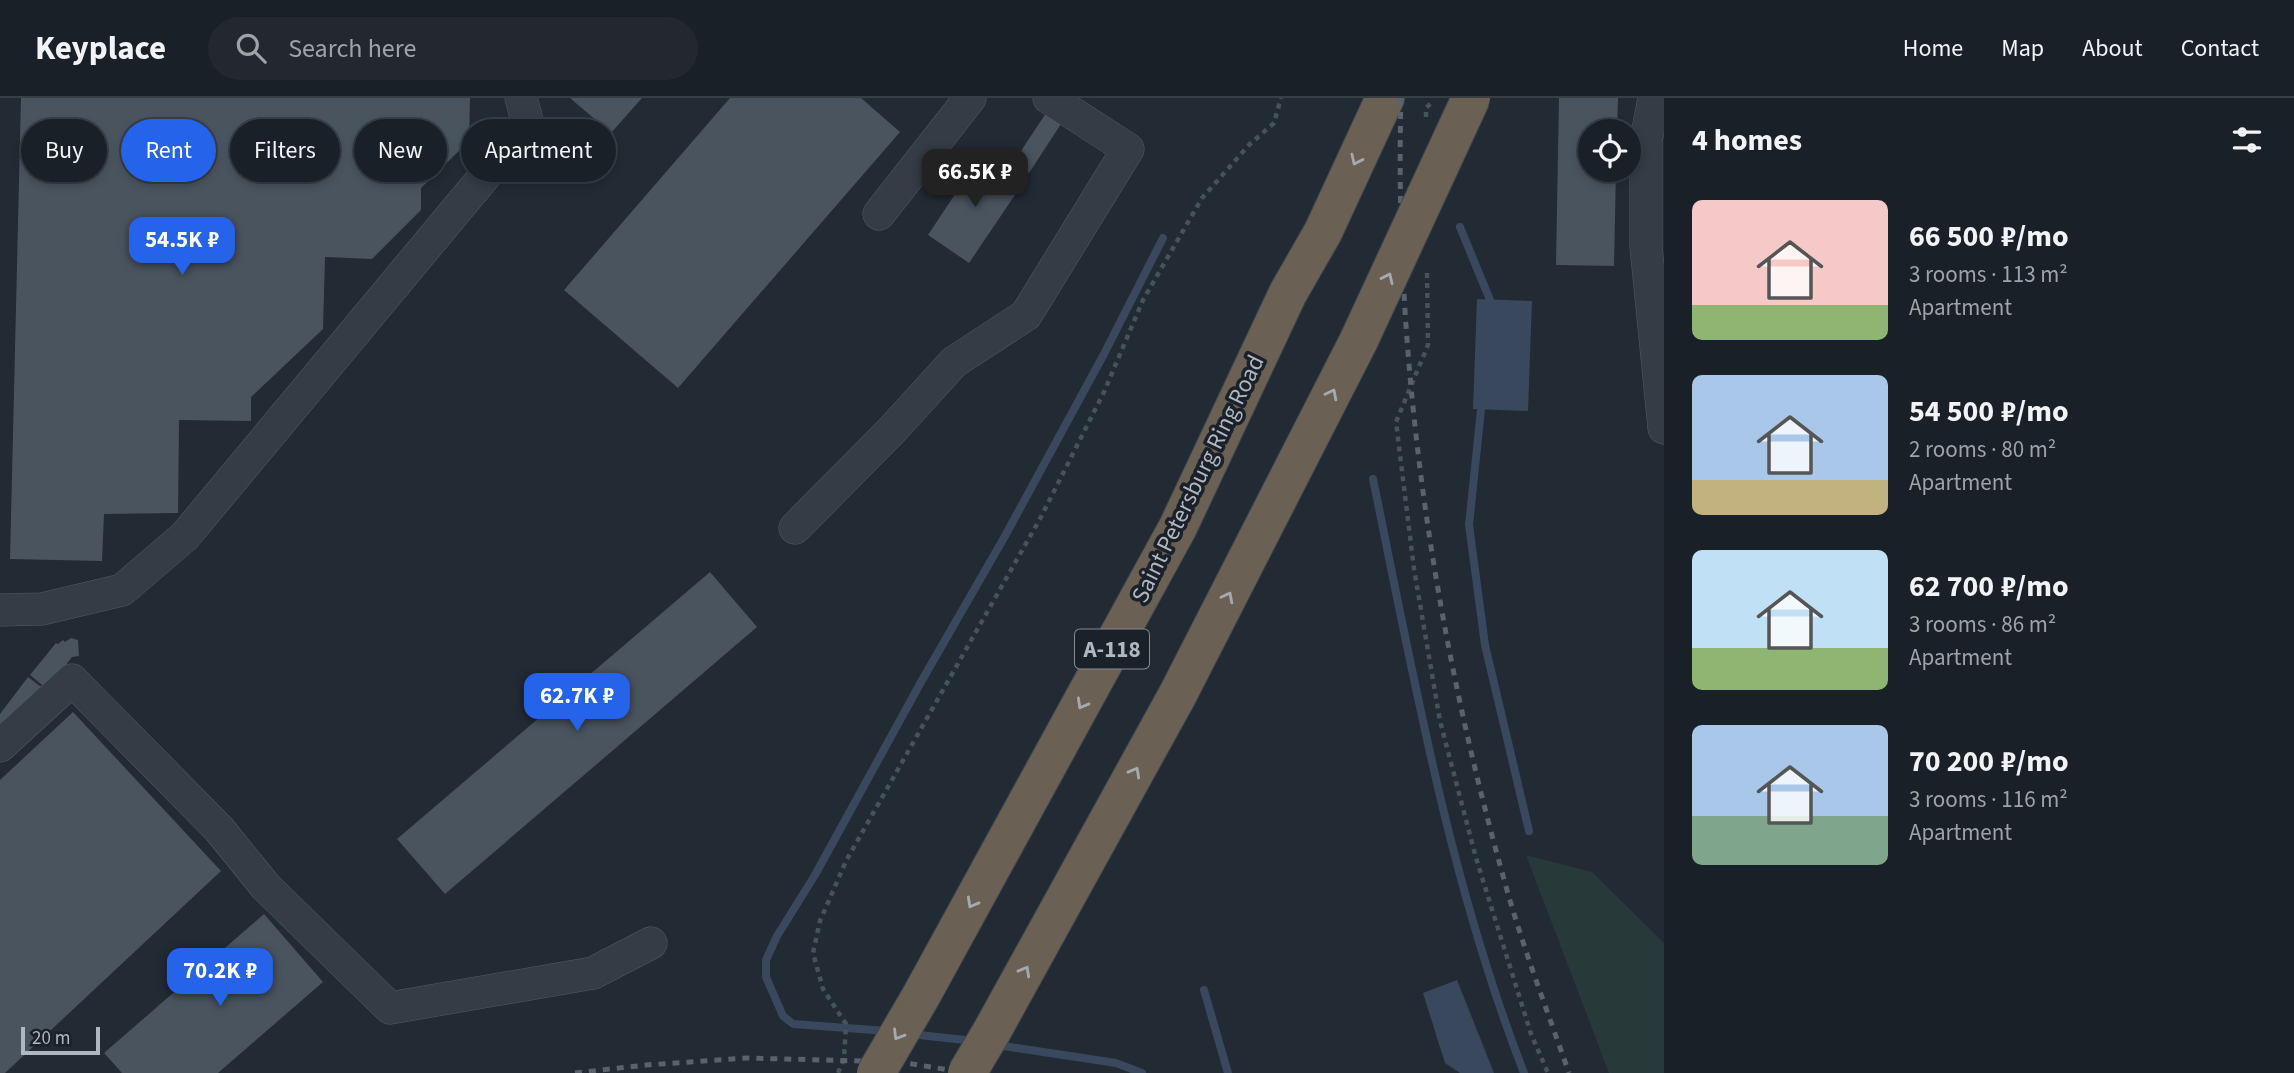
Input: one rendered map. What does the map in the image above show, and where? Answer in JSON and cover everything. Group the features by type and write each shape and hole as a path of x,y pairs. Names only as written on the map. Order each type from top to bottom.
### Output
{"highway":[{"name":"Saint Petersburg Ring Road","path":"876,1073 928,984 1170,544 1288,293 1323,232 1385,98"},
{"path":"967,1073 1185,682 1359,340 1471,98"}],"lane":[{"path":"0,610 42,609 122,590 185,536 528,124 521,98"},
{"path":"878,214 970,98"},
{"path":"795,528 893,429 954,362 1026,315 1128,149 1049,98"},
{"path":"1654,98 1646,141 1646,246 1664,427"},
{"path":"0,746 72,680 219,829 266,887 390,1008 593,973 652,943"}],"path":[{"path":"838,1073 844,1059 846,1024 823,989 813,953 820,920 846,861 1041,517 1104,392 1143,300 1202,198 1249,145 1274,123 1281,98"},
{"path":"1427,267 1428,345 1396,422 1414,569 1440,721 1476,858 1531,1034 1548,1073"}],"shaded area":[{"path":"1526,855 1592,872 1664,943 1664,1073 1609,1073"}],"water":[{"path":"1477,299 1532,301 1528,411 1473,409"},
{"path":"1457,980 1494,1073 1460,1073 1445,1063 1423,993"}],"building":[{"path":"21,98 470,98 470,119 461,119 461,149 447,163 447,119 354,119 354,182 427,182 421,188 421,210 372,259 325,257 323,329 251,397 251,421 179,420 178,513 104,514 102,561 10,559"},
{"path":"570,98 642,98 616,127 616,119 595,119"},
{"path":"730,98 861,98 900,132 678,388 564,290"},
{"path":"1559,98 1618,98 1617,119 1578,119 1578,182 1616,182 1614,266 1556,265"},
{"path":"1050,107 1061,124 1029,173 1013,163"},
{"path":"981,155 1023,183 969,263 928,235"},
{"path":"710,572 757,627 445,894 397,839"},
{"path":"71,638 78,640 79,656 72,657 47,689 30,675 56,643"},
{"path":"28,677 44,689 0,728 0,714"},
{"path":"73,712 221,871 5,1073 0,1073 0,780"},
{"path":"264,914 323,982 218,1073 122,1073 104,1053"}],"waterway":[{"path":"1460,227 1490,300 1489,310"},
{"path":"887,1031 793,1024 783,1016 766,977 766,960 777,936 815,875 1005,536 1104,354 1163,238"},
{"path":"1482,400 1469,525 1485,645 1529,831"},
{"path":"1373,479 1436,780 1475,928 1524,1073"},
{"path":"1204,990 1228,1073"},
{"path":"910,1034 974,1041"},
{"path":"997,1045 1116,1063 1142,1073"}],"railway":[{"path":"1401,98 1400,196 1411,391 1437,586 1477,778 1502,872 1525,948 1569,1073"},
{"path":"575,1073 746,1058 900,1062 968,1073"}]}
